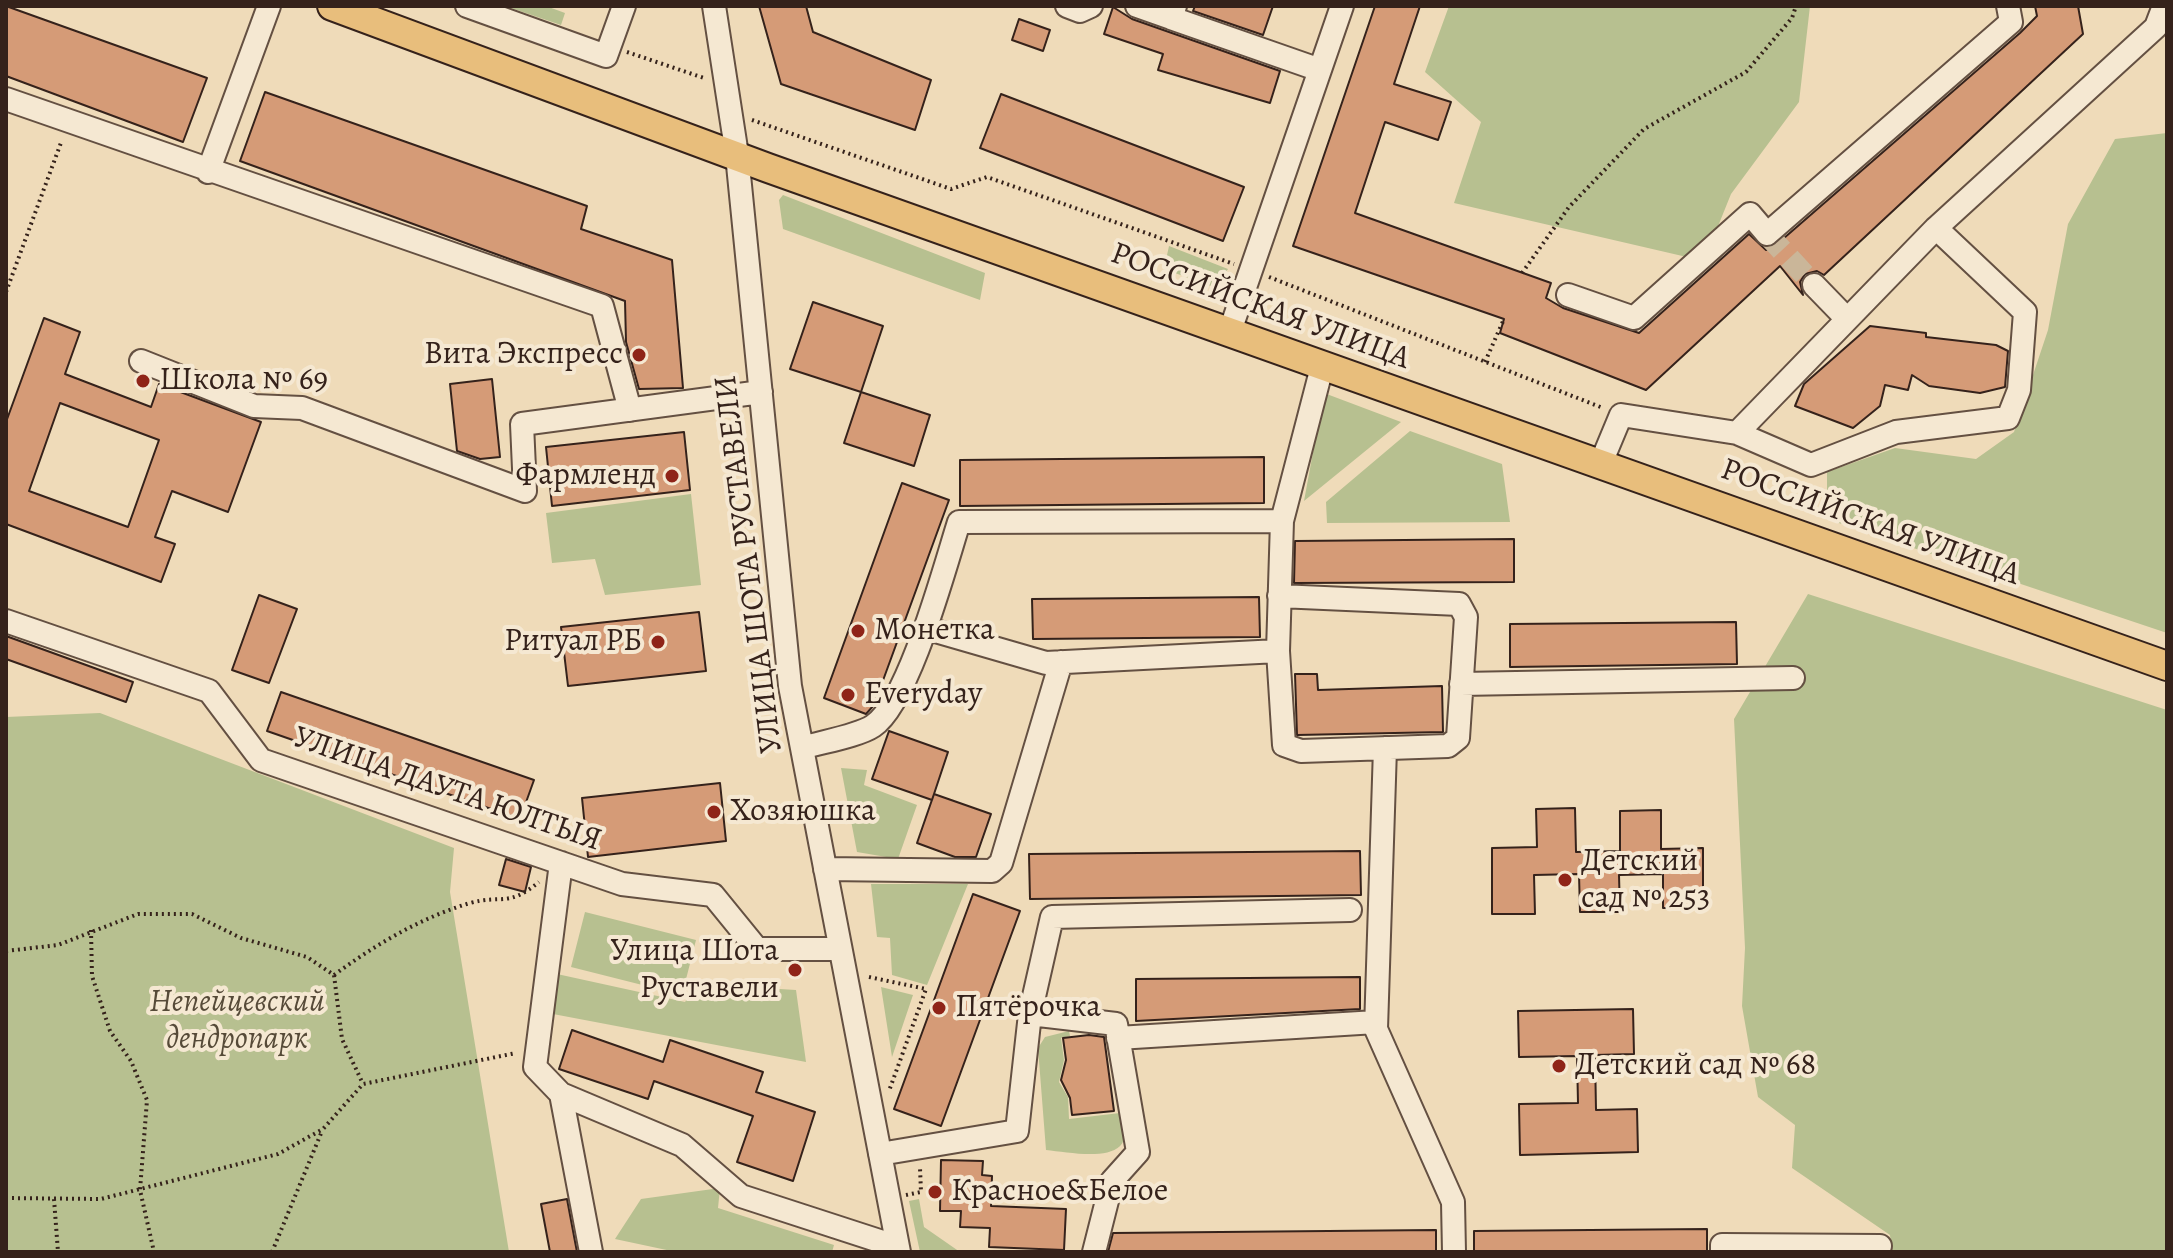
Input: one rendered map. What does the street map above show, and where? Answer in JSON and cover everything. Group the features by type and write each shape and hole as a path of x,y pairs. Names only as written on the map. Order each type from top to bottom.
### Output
{"main road":[{"name":"РОССИЙСКАЯ УЛИЦА","path":"332,6 1322,367 1601,463 2167,666"}],"street":[{"path":"208,172 269,6"},
{"path":"467,6 606,56 624,6"},
{"name":"УЛИЦА ШОТА РУСТАВЕЛИ","path":"714,6 737,155 790,686 898,1250"},
{"path":"1067,6 1080,11 1091,6"},
{"path":"1137,6 1173,12 1320,70"},
{"path":"1230,331 1342,6"},
{"path":"1568,295 1634,318 1750,214 1767,234 2011,22 2008,6"},
{"path":"1737,433 1936,228 2156,27 2164,6"},
{"path":"6,99 208,172 602,306 630,410"},
{"path":"1601,463 1621,415 1737,433 1811,465 1896,432 2008,418 2019,390 2025,312 1936,228"},
{"path":"1814,285 1847,319"},
{"path":"141,361 254,406 302,408 525,491 522,424 761,392"},
{"path":"1279,596 1459,604 1466,617 1458,738 1448,746 1301,751 1284,745 1278,651 1279,596 1282,521 1322,367"},
{"path":"802,748 873,726 893,704 925,628 959,522 1282,521"},
{"name":"УЛИЦА ДАУТА ЮЛТЫЯ","path":"6,621 209,691 261,760 622,884 713,895 757,949 839,949"},
{"path":"925,628 1046,663 1278,651"},
{"path":"825,869 992,871 1001,863 1061,662"},
{"path":"1461,684 1793,678"},
{"path":"1385,748 1376,1022 1453,1202 1454,1252"},
{"path":"561,863 534,1049 535,1067 561,1094 682,1145 741,1196 898,1250"},
{"path":"880,1154 1017,1131 1030,1014 1052,917 1350,910"},
{"path":"1030,1014 1116,1024 1138,1152 1112,1181 1094,1252"},
{"path":"1118,1038 1376,1022"},
{"path":"561,1094 591,1252"},
{"path":"1722,1252 1722,1245 1880,1246"}],"path":[{"path":"1522,273 1569,207 1644,129 1746,72 1792,18 1796,6"},
{"path":"610,46 704,78"},
{"path":"731,113 951,189 987,177 1251,270 1621,415"},
{"path":"6,292 69,122"},
{"path":"1485,362 1504,319"},
{"path":"334,975 383,940 471,903 520,898 561,863"},
{"path":"6,951 58,945 138,914 192,914 241,938 307,957 334,975 342,1039 363,1084"},
{"path":"91,930 92,976 110,1031 131,1061 147,1100 140,1190 154,1252"},
{"path":"869,977 926,989 887,1096"},
{"path":"272,1252 323,1129 363,1084 534,1049"},
{"path":"6,1198 101,1199 278,1154 323,1129"},
{"path":"904,1196 921,1192"},
{"path":"54,1199 58,1252"}],"green space":[{"path":"505,6 546,6 565,13 561,25"},
{"path":"1449,6 1810,6 1799,102 1731,194 1704,261 1454,203 1481,122 1425,72"},
{"path":"2167,133 2167,633 1827,519 1827,472 1895,448 1976,459 2014,432 2048,330 2068,224 2115,139"},
{"path":"783,195 985,273 980,300 783,229 779,200"},
{"path":"1169,246 1228,269 1216,288 1164,269"},
{"path":"1324,393 1401,422 1304,501"},
{"path":"1410,431 1502,464 1510,522 1327,523 1326,502"},
{"path":"691,494 701,585 605,595 595,559 552,563 546,513"},
{"path":"1808,594 2167,710 2167,1252 1892,1252 1890,1235 1792,1168 1795,1125 1758,1097 1742,1006 1745,948 1734,719"},
{"name":"Непейцевский дендропарк","path":"100,713 454,848 450,892 509,1252 6,1252 6,717"},
{"path":"841,768 867,770 864,785 917,805 898,859 857,852"},
{"path":"871,884 968,884 927,985 892,975 890,938 877,937"},
{"path":"585,912 696,940 682,995 571,967"},
{"path":"557,974 685,1002 697,984 796,990 806,1062 553,1014"},
{"path":"881,987 913,995 892,1057"},
{"path":"1069,1031 1070,1036 1061,1038 1064,1060 1059,1082 1068,1097 1069,1119 1120,1113 1125,1131 1123,1142 1115,1150 1089,1154 1046,1150 1038,1048 1045,1037"},
{"path":"720,1188 718,1208 834,1245 832,1252 676,1252 615,1239 641,1199"},
{"path":"919,1199 924,1227 960,1252 920,1252 909,1201"}],"building":[{"path":"6,6 207,78 183,142 6,76"},
{"path":"759,6 806,6 813,32 931,80 915,130 781,84"},
{"path":"1195,6 1273,6 1263,35 1193,11"},
{"path":"1375,6 1420,6 1394,84 1451,102 1438,140 1385,122 1355,213 1551,283 1546,298 1563,308 1639,333 1749,234 1766,250 1776,245 2020,33 2037,16 2035,6 2078,6 2083,34 1824,275 1817,271 1805,274 1800,282 1803,295 1780,266 1646,390 1500,333 1504,319 1293,246"},
{"path":"1113,7 1132,19 1280,71 1270,103 1158,70 1163,54 1104,34"},
{"path":"1019,19 1050,30 1043,51 1012,40"},
{"path":"265,92 587,206 581,229 672,260 683,388 639,389 626,342 625,301 240,161"},
{"path":"1001,94 1244,187 1223,241 980,148"},
{"path":"813,302 883,326 861,392 790,369"},
{"path":"44,318 80,332 65,374 151,407 159,384 261,422 228,512 172,491 155,537 175,544 161,582 6,524 6,422","holes":["60,403 159,440 128,527 29,491"]},
{"path":"1870,326 1926,333 1926,337 1996,345 2008,351 2005,387 1980,393 1929,386 1912,375 1908,390 1885,385 1880,406 1853,428 1795,406 1804,384"},
{"path":"492,379 500,457 480,459 457,451 450,384"},
{"path":"861,392 930,415 914,466 844,443"},
{"path":"684,432 690,490 552,506 546,447"},
{"path":"1264,457 1264,503 960,506 960,460"},
{"path":"902,483 949,500 874,705 866,714 824,698"},
{"path":"1514,539 1514,582 1294,583 1295,541"},
{"path":"259,595 297,609 269,683 232,670"},
{"path":"1259,597 1260,637 1033,639 1032,599"},
{"path":"699,612 706,671 568,686 561,627"},
{"path":"1736,622 1737,664 1510,667 1510,624"},
{"path":"6,636 133,682 126,702 6,659"},
{"path":"1295,674 1317,674 1318,690 1442,686 1443,732 1297,735"},
{"path":"281,692 534,780 520,819 267,731"},
{"path":"889,731 948,752 932,800 872,779"},
{"path":"720,783 726,841 588,857 582,798"},
{"path":"934,794 991,814 976,857 955,857 917,843"},
{"path":"1575,808 1576,852 1620,851 1620,811 1661,810 1661,849 1703,848 1703,908 1663,908 1663,874 1619,875 1620,912 1580,912 1579,874 1534,875 1535,914 1492,914 1492,848 1537,847 1536,809"},
{"path":"1360,851 1361,895 1030,899 1029,854"},
{"path":"506,859 531,867 525,892 499,885"},
{"path":"973,894 1020,911 941,1126 894,1109"},
{"path":"1360,977 1360,1009 1136,1021 1136,979"},
{"path":"1633,1009 1634,1054 1595,1055 1596,1110 1637,1109 1638,1152 1520,1155 1519,1104 1578,1103 1577,1056 1519,1057 1518,1011"},
{"path":"572,1030 663,1062 670,1040 763,1072 756,1092 815,1112 793,1181 737,1162 753,1116 654,1081 648,1099 559,1069"},
{"path":"1104,1037 1114,1111 1072,1115 1070,1098 1061,1080 1066,1060 1063,1038"},
{"path":"941,1160 983,1161 982,1175 992,1176 991,1206 1066,1209 1064,1250 989,1247 990,1228 960,1227 961,1211 940,1211"},
{"path":"567,1199 577,1252 550,1252 541,1204"},
{"path":"1707,1229 1707,1252 1474,1252 1474,1231"},
{"path":"1436,1230 1436,1252 1108,1252 1113,1233"}],"tunnel":[{"path":"1767,234 1814,285"}],"place":[{"name":"Вита Экспресс","path":"639,355"},
{"name":"Школа № 69","path":"143,381"},
{"name":"Фармленд","path":"672,476"},
{"name":"Монетка","path":"858,631"},
{"name":"Ритуал РБ","path":"658,642"},
{"name":"Everyday","path":"848,695"},
{"name":"Хозяюшка","path":"714,812"},
{"name":"Детский сад № 253","path":"1565,880"},
{"name":"Улица Шота Руставели","path":"795,970"},
{"name":"Пятёрочка","path":"939,1008"},
{"name":"Детский сад № 68","path":"1559,1066"},
{"name":"Красное&Белое","path":"935,1192"}]}
